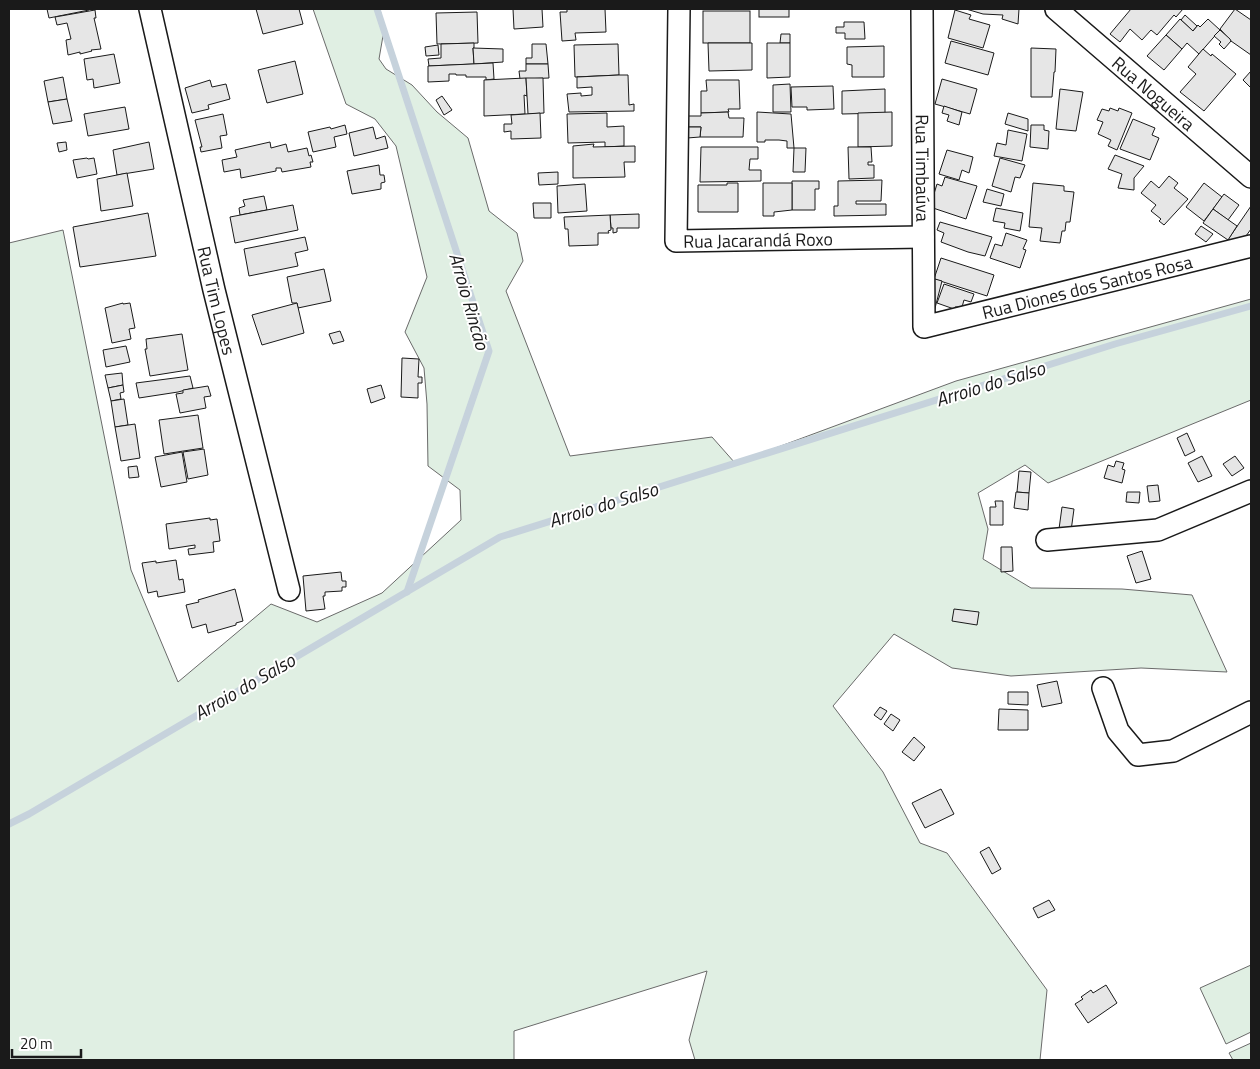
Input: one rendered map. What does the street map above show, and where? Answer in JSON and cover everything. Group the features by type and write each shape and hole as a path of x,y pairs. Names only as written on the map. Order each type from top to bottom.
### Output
{"street":[{"name":"Rua Tim Lopes","path":"150,9 214,290 289,590"},
{"name":"Rua Jacarandá Roxo","path":"680,9 676,241 923,236"},
{"name":"Rua Timbaúva","path":"922,9 924,327"},
{"name":"Rua Nogueira","path":"1056,9 1251,176"},
{"name":"Rua Diones dos Santos Rosa","path":"924,327 1251,246"},
{"path":"1047,540 1158,530 1251,490"},
{"path":"1103,688 1118,732 1138,755 1173,750 1251,712"}],"green space":[{"path":"313,9 380,9 384,30 379,59 386,69 412,85 437,112 468,138 489,211 517,233 523,261 506,291 570,456 712,437 735,463 956,381 1251,299 1251,400 1048,483 1025,465 978,493 988,529 983,559 1031,588 1122,589 1192,595 1227,672 1141,668 1011,676 952,668 894,634 833,706 883,772 920,843 947,853 1047,990 1040,1060 695,1060 689,1040 707,971 514,1031 514,1060 9,1060 9,243 63,230 131,570 178,682 271,604 317,622 382,593 461,520 460,490 428,466 427,404 424,368 405,332 427,277 396,146 375,119 346,104"},
{"path":"1251,965 1251,1032 1226,1044 1200,988"},
{"path":"1251,1043 1251,1060 1233,1060 1229,1053"}],"building":[{"path":"47,9 89,9 89,10 49,18"},
{"path":"256,9 299,9 303,24 263,34"},
{"path":"513,9 542,9 543,27 514,29"},
{"path":"567,9 605,9 606,32 575,33 576,40 562,41 560,12 567,12"},
{"path":"759,9 789,9 789,17 759,17"},
{"path":"966,9 1019,9 1018,24 1002,19 1003,15 983,14"},
{"path":"1131,9 1183,9 1176,17 1174,15 1157,35 1151,30 1142,40 1130,29 1120,42 1110,34"},
{"path":"1235,9 1251,20 1251,55 1231,41 1220,29"},
{"path":"95,10 96,18 94,18 101,49 68,55 66,40 71,39 67,23 57,25 55,17"},
{"path":"955,10 971,15 969,19 990,25 983,48 948,38"},
{"path":"703,11 750,11 750,43 703,43"},
{"path":"477,12 478,43 437,44 436,13"},
{"path":"1185,15 1197,26 1193,31 1181,20"},
{"path":"1180,19 1193,31 1198,25 1200,27 1208,19 1220,30 1199,54 1187,43 1182,49 1166,35"},
{"path":"844,22 864,22 865,39 845,39 845,33 836,33 836,27 844,27"},
{"path":"1220,30 1231,41 1224,49 1219,44 1221,42 1214,36"},
{"path":"781,34 790,34 790,43 780,43"},
{"path":"1166,35 1182,49 1164,70 1147,56"},
{"path":"951,41 994,53 988,75 945,63"},
{"path":"474,43 474,64 429,66 428,59 441,58 441,44"},
{"path":"708,43 752,43 752,70 709,71"},
{"path":"767,43 790,43 790,77 767,78"},
{"path":"532,44 546,44 548,64 526,64 526,58 532,58"},
{"path":"618,44 619,75 575,77 574,45"},
{"path":"438,45 439,55 426,56 425,47"},
{"path":"884,46 884,77 852,77 852,65 847,64 847,47"},
{"path":"473,48 503,49 503,62 474,64"},
{"path":"1031,48 1056,49 1052,97 1031,97"},
{"path":"1203,49 1236,74 1204,111 1180,92 1196,74 1188,67"},
{"path":"114,54 120,83 94,88 93,79 87,80 84,59"},
{"path":"295,61 303,94 267,103 258,70"},
{"path":"493,63 494,79 486,80 486,77 466,77 466,75 449,74 449,81 428,82 428,66"},
{"path":"526,64 548,64 549,78 520,79 519,71 526,71"},
{"path":"1251,71 1251,88 1243,80"},
{"path":"628,75 629,105 634,104 634,111 569,112 567,94 581,93 581,96 592,95 592,87 577,88 577,77"},
{"path":"63,77 67,99 48,102 44,81"},
{"path":"526,78 527,96 524,95 525,114 484,116 484,80"},
{"path":"526,78 543,78 544,113 528,114"},
{"path":"942,79 977,89 970,114 935,104"},
{"path":"210,80 212,87 226,84 230,99 208,105 209,109 192,113 185,88"},
{"path":"706,80 739,80 740,109 728,109 729,112 701,113 701,91 707,91"},
{"path":"790,84 791,112 773,112 773,85"},
{"path":"833,86 834,109 807,110 807,107 792,107 791,87"},
{"path":"885,89 885,113 842,114 842,91"},
{"path":"1060,89 1083,92 1076,131 1056,129"},
{"path":"442,96 452,110 444,115 436,100"},
{"path":"67,99 72,121 53,124 48,102"},
{"path":"944,106 962,112 959,125 947,121 949,115 942,113"},
{"path":"125,107 129,129 88,136 84,114"},
{"path":"1110,108 1118,111 1119,108 1132,113 1117,150 1108,146 1111,140 1098,134 1103,122 1097,120 1102,109 1109,111"},
{"path":"728,112 729,118 744,118 743,137 700,137 701,127 687,127 688,116 701,116 701,113"},
{"path":"757,112 791,114 794,148 787,148 787,141 765,140 765,142 757,142"},
{"path":"892,112 892,146 858,147 858,113"},
{"path":"540,113 541,138 511,139 511,131 504,132 504,124 512,124 511,115"},
{"path":"607,113 607,127 624,126 624,146 605,147 605,142 568,143 567,114"},
{"path":"1008,113 1028,119 1028,131 1005,124"},
{"path":"223,114 227,135 220,136 222,148 201,152 200,147 202,147 195,120"},
{"path":"1133,119 1155,128 1152,135 1159,138 1150,160 1120,149"},
{"path":"345,125 347,134 334,137 336,147 313,152 308,132"},
{"path":"1031,125 1044,125 1044,130 1049,131 1048,149 1030,147"},
{"path":"373,127 376,139 385,136 388,148 354,156 349,133"},
{"path":"687,127 701,127 700,137 687,138"},
{"path":"1008,130 1027,134 1022,161 994,156 997,143 1006,145"},
{"path":"66,142 67,150 59,152 57,143"},
{"path":"149,142 154,169 117,175 113,150"},
{"path":"270,142 271,148 286,144 288,152 307,148 313,162 310,162 311,167 282,172 281,168 276,168 276,171 241,178 240,169 224,172 222,160 237,157 235,150"},
{"path":"594,144 593,147 635,146 635,162 624,162 625,177 573,178 573,146"},
{"path":"701,147 758,147 758,159 750,159 749,170 761,170 761,181 700,182"},
{"path":"848,147 871,147 872,162 868,162 868,165 874,165 874,178 849,179"},
{"path":"794,148 806,148 805,172 793,172"},
{"path":"947,150 973,157 969,173 962,170 959,180 939,174"},
{"path":"1115,155 1144,166 1134,178 1134,190 1118,188 1122,174 1108,169"},
{"path":"94,158 97,174 77,178 73,160"},
{"path":"1000,158 1025,165 1020,178 1015,177 1011,192 992,186"},
{"path":"379,165 380,175 384,175 385,182 381,183 381,189 352,194 347,171"},
{"path":"558,172 558,184 539,185 538,173"},
{"path":"127,173 133,206 101,211 97,179"},
{"path":"1169,176 1178,183 1174,188 1188,199 1164,225 1159,221 1161,219 1151,211 1156,205 1141,193 1151,181 1159,188"},
{"path":"945,177 977,186 966,219 930,207 937,184 942,186"},
{"path":"882,180 881,201 856,201 856,204 886,204 886,215 834,216 834,206 838,206 838,181"},
{"path":"792,181 819,181 819,189 815,189 815,210 792,210"},
{"path":"727,183 738,183 738,212 698,212 698,185 727,185"},
{"path":"763,183 792,183 792,210 774,212 774,216 763,216"},
{"path":"1033,183 1064,186 1064,191 1074,192 1070,222 1066,222 1065,231 1062,231 1060,243 1040,241 1042,228 1029,227"},
{"path":"1204,183 1222,197 1204,221 1186,207"},
{"path":"585,184 587,211 558,213 557,186"},
{"path":"987,189 1004,194 1001,206 983,202"},
{"path":"1224,194 1239,205 1228,220 1213,209"},
{"path":"264,196 267,210 240,215 239,208 245,206 243,200"},
{"path":"533,203 551,203 551,218 534,218"},
{"path":"293,205 298,230 235,243 230,217"},
{"path":"1251,206 1251,229 1246,236 1227,241"},
{"path":"996,208 1023,213 1020,231 1004,228 1005,223 993,221"},
{"path":"1213,209 1237,226 1228,240 1203,223"},
{"path":"148,213 156,256 80,267 73,227"},
{"path":"639,214 639,228 617,228 617,232 613,233 610,215"},
{"path":"610,215 611,230 608,231 609,233 598,233 598,245 569,246 568,229 565,229 564,217"},
{"path":"940,222 992,237 985,256 941,242 944,233 937,230"},
{"path":"1201,226 1213,234 1206,242 1195,234"},
{"path":"1006,233 1027,240 1023,249 1026,250 1020,268 990,258 995,244 1002,246"},
{"path":"305,237 308,250 295,253 298,266 249,276 244,249"},
{"path":"941,258 994,275 987,296 934,279"},
{"path":"324,269 331,301 298,308 297,303 292,303 287,277"},
{"path":"928,277 942,281 934,312"},
{"path":"944,284 974,294 971,302 964,300 962,307 955,307 954,309 937,303"},
{"path":"130,303 135,328 129,329 131,339 112,343 105,308"},
{"path":"297,303 304,333 262,345 252,315"},
{"path":"340,331 344,341 333,344 329,334"},
{"path":"182,334 188,370 150,376 145,349 147,349 146,339"},
{"path":"126,346 130,362 106,367 103,350"},
{"path":"402,358 419,359 418,377 422,377 422,383 418,383 418,398 401,397"},
{"path":"122,373 123,385 108,388 105,375"},
{"path":"190,376 193,388 139,398 136,383"},
{"path":"123,385 124,392 120,393 121,399 111,401 108,388"},
{"path":"381,385 385,398 371,403 367,389"},
{"path":"208,386 211,396 204,397 206,408 180,413 176,394 183,393 183,390"},
{"path":"124,399 128,425 115,427 111,401"},
{"path":"198,415 203,448 164,454 159,420"},
{"path":"135,424 140,458 121,461 115,427"},
{"path":"1187,433 1195,451 1185,456 1177,438"},
{"path":"204,449 208,475 188,479 183,452"},
{"path":"182,452 187,482 161,487 155,457"},
{"path":"1202,456 1212,476 1198,482 1188,463"},
{"path":"1235,456 1244,468 1232,476 1223,464"},
{"path":"1116,461 1124,463 1122,469 1125,470 1122,483 1104,478 1108,465 1114,467"},
{"path":"137,466 139,477 129,478 128,467"},
{"path":"1019,471 1031,472 1029,493 1017,492"},
{"path":"1158,485 1160,501 1149,502 1147,486"},
{"path":"1016,492 1029,493 1028,510 1014,508"},
{"path":"1127,492 1140,492 1139,503 1126,502"},
{"path":"995,501 1003,501 1003,525 990,525 990,507 996,507"},
{"path":"1062,507 1074,509 1071,531 1059,529"},
{"path":"210,518 210,520 217,519 220,541 213,542 214,552 189,555 188,549 195,548 195,545 169,549 166,524"},
{"path":"1001,547 1012,547 1013,571 1001,572"},
{"path":"1142,551 1151,579 1136,583 1127,556"},
{"path":"176,560 179,580 183,579 185,592 158,597 157,591 148,593 142,563"},
{"path":"341,572 342,581 346,581 346,587 342,587 342,591 325,592 325,596 323,596 325,609 306,611 303,576"},
{"path":"235,589 243,621 236,623 236,625 208,633 206,624 192,628 186,605"},
{"path":"954,609 979,612 977,625 952,621"},
{"path":"1057,681 1062,703 1042,707 1037,685"},
{"path":"1008,692 1028,692 1028,705 1008,704"},
{"path":"880,707 887,711 881,720 874,715"},
{"path":"999,709 1028,710 1028,730 998,730"},
{"path":"891,714 900,720 893,731 884,724"},
{"path":"914,737 925,747 914,761 902,752"},
{"path":"941,789 954,814 925,828 912,803"},
{"path":"989,847 1001,869 992,874 980,852"},
{"path":"1049,900 1055,910 1038,918 1033,908"},
{"path":"1106,985 1117,1003 1088,1023 1075,1004 1083,999 1081,997 1091,990 1093,993"}],"waterway":[{"name":"Arroio Rincão","path":"377,9 489,351 407,592"},
{"name":"Arroio do Salso","path":"9,824 500,537 1115,344 1251,306"}]}
